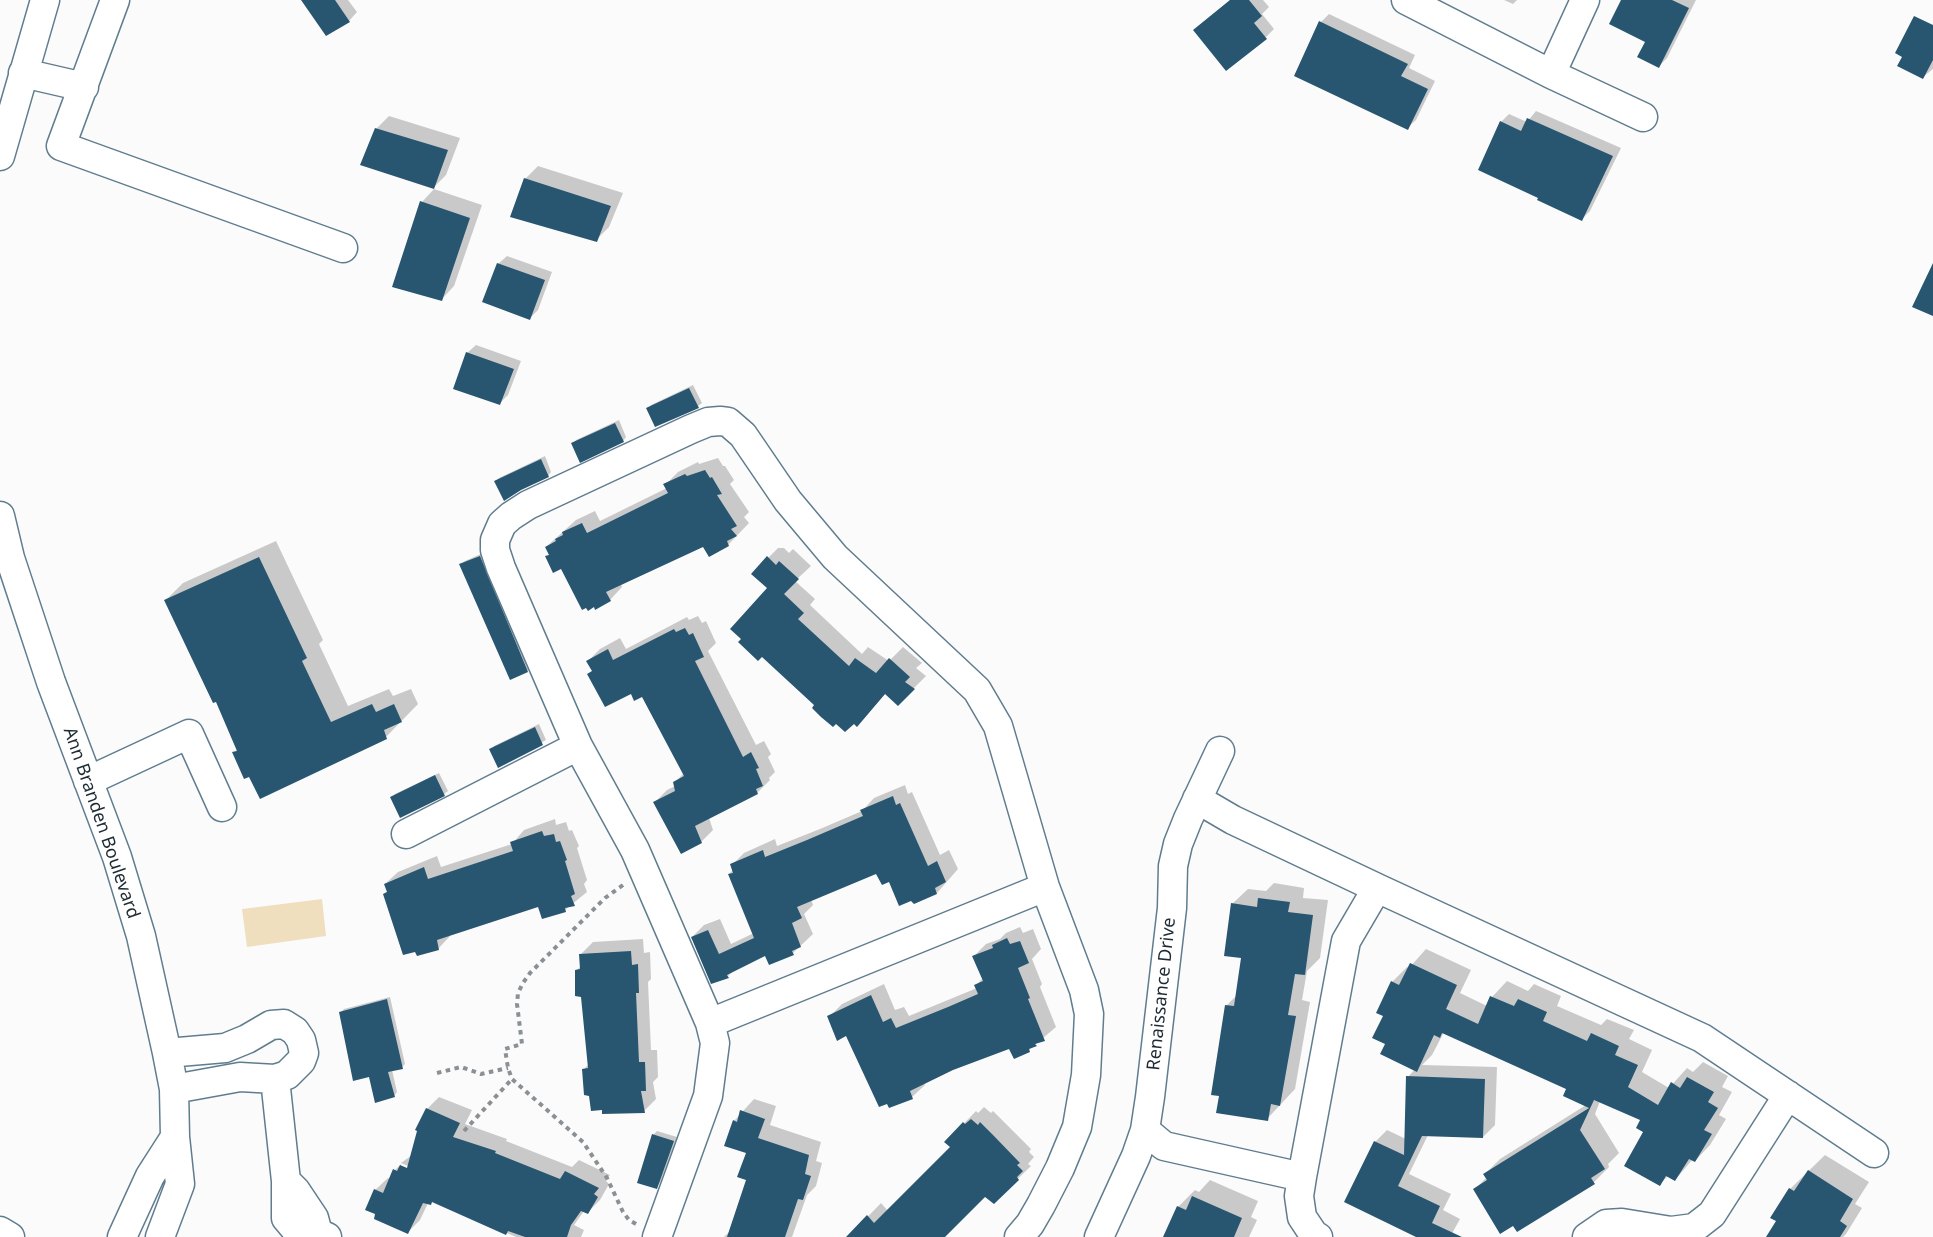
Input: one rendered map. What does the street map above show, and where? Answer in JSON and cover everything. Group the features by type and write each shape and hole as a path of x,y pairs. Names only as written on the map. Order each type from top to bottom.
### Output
{"street":[{"path":"0,156 45,0"},
{"path":"115,0 62,146 343,248"},
{"path":"1406,0 1551,74 1643,117"},
{"path":"1551,74 1585,0"},
{"path":"23,73 84,87"},
{"path":"658,1236 708,1096 715,1043 710,1023 647,876 578,746 495,550 498,531 511,516 528,505 691,429 708,422 728,422 743,435 788,501 835,557 957,669 977,690 998,726 1045,887 1084,990 1089,1014 1086,1075 1077,1127 1060,1168 1030,1224 1019,1237"},
{"name":"Ann Branden Boulevard","path":"0,516 10,558 51,682 117,857 141,936 167,1053 174,1089 175,1137 180,1184 160,1237"},
{"path":"88,781 189,734 222,807"},
{"path":"406,834 578,746"},
{"name":"Renaissance Drive","path":"1099,1237 1136,1156 1145,1130 1172,908 1173,866 1178,844 1220,751"},
{"path":"1197,799 1233,820 1702,1038 1874,1153"},
{"path":"710,1023 1045,887"},
{"path":"1304,1232 1299,1196 1346,941 1377,888"},
{"path":"167,1053 225,1048 271,1025 284,1024 295,1030 302,1040 304,1053 301,1061 287,1075 275,1079 240,1077 174,1089"},
{"path":"275,1079 286,1181 296,1191 322,1235"},
{"path":"1587,1237 1606,1224 1622,1223 1671,1231 1694,1228 1712,1214 1788,1095"},
{"path":"1145,1130 1164,1146 1302,1177"},
{"path":"122,1237 150,1176 175,1137"},
{"path":"0,1231 10,1237"}],"path":[{"path":"647,876 624,885 605,897 530,973 518,993 517,1004 522,1044 505,1049 512,1079 583,1142 607,1178 622,1212 629,1220 658,1236"},
{"path":"437,1072 461,1067 482,1074 508,1068"},
{"path":"464,1131 512,1079"}],"shaded area":[{"path":"322,899 326,936 247,947 242,909"}],"building":[{"path":"301,0 335,0 350,22 326,36"},
{"path":"1230,0 1249,0 1262,16 1254,23 1267,39 1226,71 1193,30"},
{"path":"1621,0 1672,0 1689,8 1659,68 1637,57 1645,42 1609,24"},
{"path":"1914,16 1933,25 1933,60 1923,79 1897,66 1902,57 1895,53"},
{"path":"1319,21 1408,64 1401,76 1428,89 1408,130 1294,76"},
{"path":"1527,118 1613,156 1582,221 1478,170 1500,121 1521,131"},
{"path":"375,128 448,150 434,189 360,165"},
{"path":"524,178 611,206 597,242 510,217"},
{"path":"420,201 470,218 442,301 392,287"},
{"path":"497,263 545,280 530,320 482,302"},
{"path":"1933,263 1933,316 1912,307"},
{"path":"466,352 514,369 500,405 453,389"},
{"path":"689,388 699,408 655,427 646,408"},
{"path":"615,423 624,442 580,463 571,443"},
{"path":"541,459 549,477 504,501 494,481"},
{"path":"705,470 722,494 717,495 737,526 731,529 737,536 727,541 729,546 709,557 703,547 606,592 611,601 595,610 594,607 588,611 586,608 582,610 561,569 553,573 545,556 549,555 545,547 563,535 562,532 582,523 587,533 668,493 663,484 685,474 687,476"},
{"path":"480,556 528,672 510,680 459,564"},
{"path":"767,556 776,565 779,561 799,579 784,594 804,613 798,619 849,666 855,658 876,673 889,658 910,677 905,682 915,689 898,706 885,694 857,727 854,724 845,732 836,724 833,727 821,717 812,708 814,705 762,657 758,661 738,642 741,639 730,629 767,588 751,574"},
{"path":"259,557 307,658 302,661 331,722 372,704 376,712 394,704 402,722 384,730 387,739 260,799 249,777 244,779 232,752 237,751 216,702 213,703 164,600"},
{"path":"685,628 689,635 693,633 704,657 695,661 743,757 751,752 759,768 756,769 763,786 756,789 758,794 695,826 702,843 681,854 653,802 675,791 673,782 684,776 642,697 634,701 631,694 605,707 587,674 592,671 586,661 608,649 613,660 674,629 676,632"},
{"path":"535,727 543,745 498,768 489,749"},
{"path":"435,775 445,796 400,818 390,797"},
{"path":"893,796 896,805 900,803 928,866 937,861 946,882 935,888 937,894 914,904 911,901 899,906 889,882 882,885 876,874 797,907 802,918 792,923 801,947 792,951 794,955 769,965 765,956 727,975 729,978 711,984 691,937 708,930 719,954 754,938 728,874 733,873 730,864 763,850 765,857 807,840 863,816 860,810"},
{"path":"542,831 544,836 554,834 556,842 560,841 575,894 571,896 575,906 565,908 566,912 542,919 538,907 437,940 439,950 417,956 415,952 403,955 383,894 387,892 384,884 424,867 428,879 513,851 510,842"},
{"path":"1258,898 1290,902 1288,912 1313,915 1305,975 1295,974 1288,1015 1296,1016 1280,1106 1271,1104 1268,1121 1216,1113 1219,1096 1211,1095 1225,1005 1234,1006 1241,958 1224,956 1231,903 1257,907"},
{"path":"1007,938 1010,944 1020,941 1029,963 1018,968 1045,1041 1035,1044 1037,1046 1029,1049 1030,1052 1014,1059 1009,1049 953,1070 910,1091 913,1099 889,1108 887,1104 879,1107 846,1036 837,1041 827,1016 871,995 883,1022 891,1018 896,1028 978,994 974,985 983,981 972,956 993,948 992,945"},
{"path":"631,951 632,965 638,964 639,993 636,993 639,1062 645,1062 646,1091 641,1091 645,1113 602,1114 602,1110 591,1111 589,1096 584,1095 582,1069 588,1068 581,997 575,996 575,970 580,969 579,954"},
{"path":"1410,963 1457,985 1446,1009 1478,1024 1490,996 1514,1006 1518,999 1547,1012 1543,1021 1587,1041 1591,1033 1619,1046 1615,1055 1638,1065 1628,1087 1658,1105 1671,1082 1680,1088 1687,1077 1714,1092 1708,1102 1718,1108 1704,1130 1712,1134 1695,1162 1689,1159 1675,1181 1666,1176 1660,1186 1624,1166 1643,1132 1636,1128 1640,1120 1594,1100 1580,1130 1605,1169 1591,1178 1595,1184 1517,1232 1513,1226 1500,1234 1473,1189 1487,1180 1483,1174 1589,1108 1563,1096 1566,1089 1442,1033 1440,1038 1434,1035 1417,1072 1380,1054 1385,1044 1372,1038 1383,1016 1376,1013 1391,981 1399,985"},
{"path":"387,999 403,1069 388,1072 395,1097 375,1103 369,1077 353,1081 339,1012"},
{"path":"1406,1076 1485,1079 1483,1138 1422,1136 1398,1186 1440,1206 1432,1223 1462,1237 1416,1237 1344,1202 1374,1141 1404,1155"},
{"path":"426,1108 460,1123 453,1137 496,1151 495,1153 560,1179 565,1171 599,1188 594,1194 598,1197 588,1214 581,1211 571,1225 567,1237 525,1237 508,1231 506,1235 432,1202 431,1205 423,1203 408,1234 374,1219 375,1214 365,1210 374,1189 383,1193 393,1169 397,1171 400,1165 407,1168 417,1131 415,1130"},
{"path":"740,1110 765,1119 758,1138 809,1155 805,1174 811,1176 803,1200 798,1199 785,1237 727,1237 746,1180 737,1177 746,1153 724,1146 733,1120 737,1122"},
{"path":"971,1119 978,1125 980,1122 1020,1163 1017,1165 1023,1171 1017,1177 1019,1180 994,1204 985,1197 945,1237 846,1237 867,1215 874,1223 950,1147 944,1142 963,1122 965,1124"},
{"path":"652,1134 674,1141 657,1189 637,1183"},
{"path":"1808,1170 1853,1199 1840,1221 1847,1226 1840,1237 1766,1237 1776,1221 1770,1218 1789,1188 1794,1191"},
{"path":"1192,1196 1242,1218 1234,1237 1163,1237 1177,1206 1186,1210"}]}
